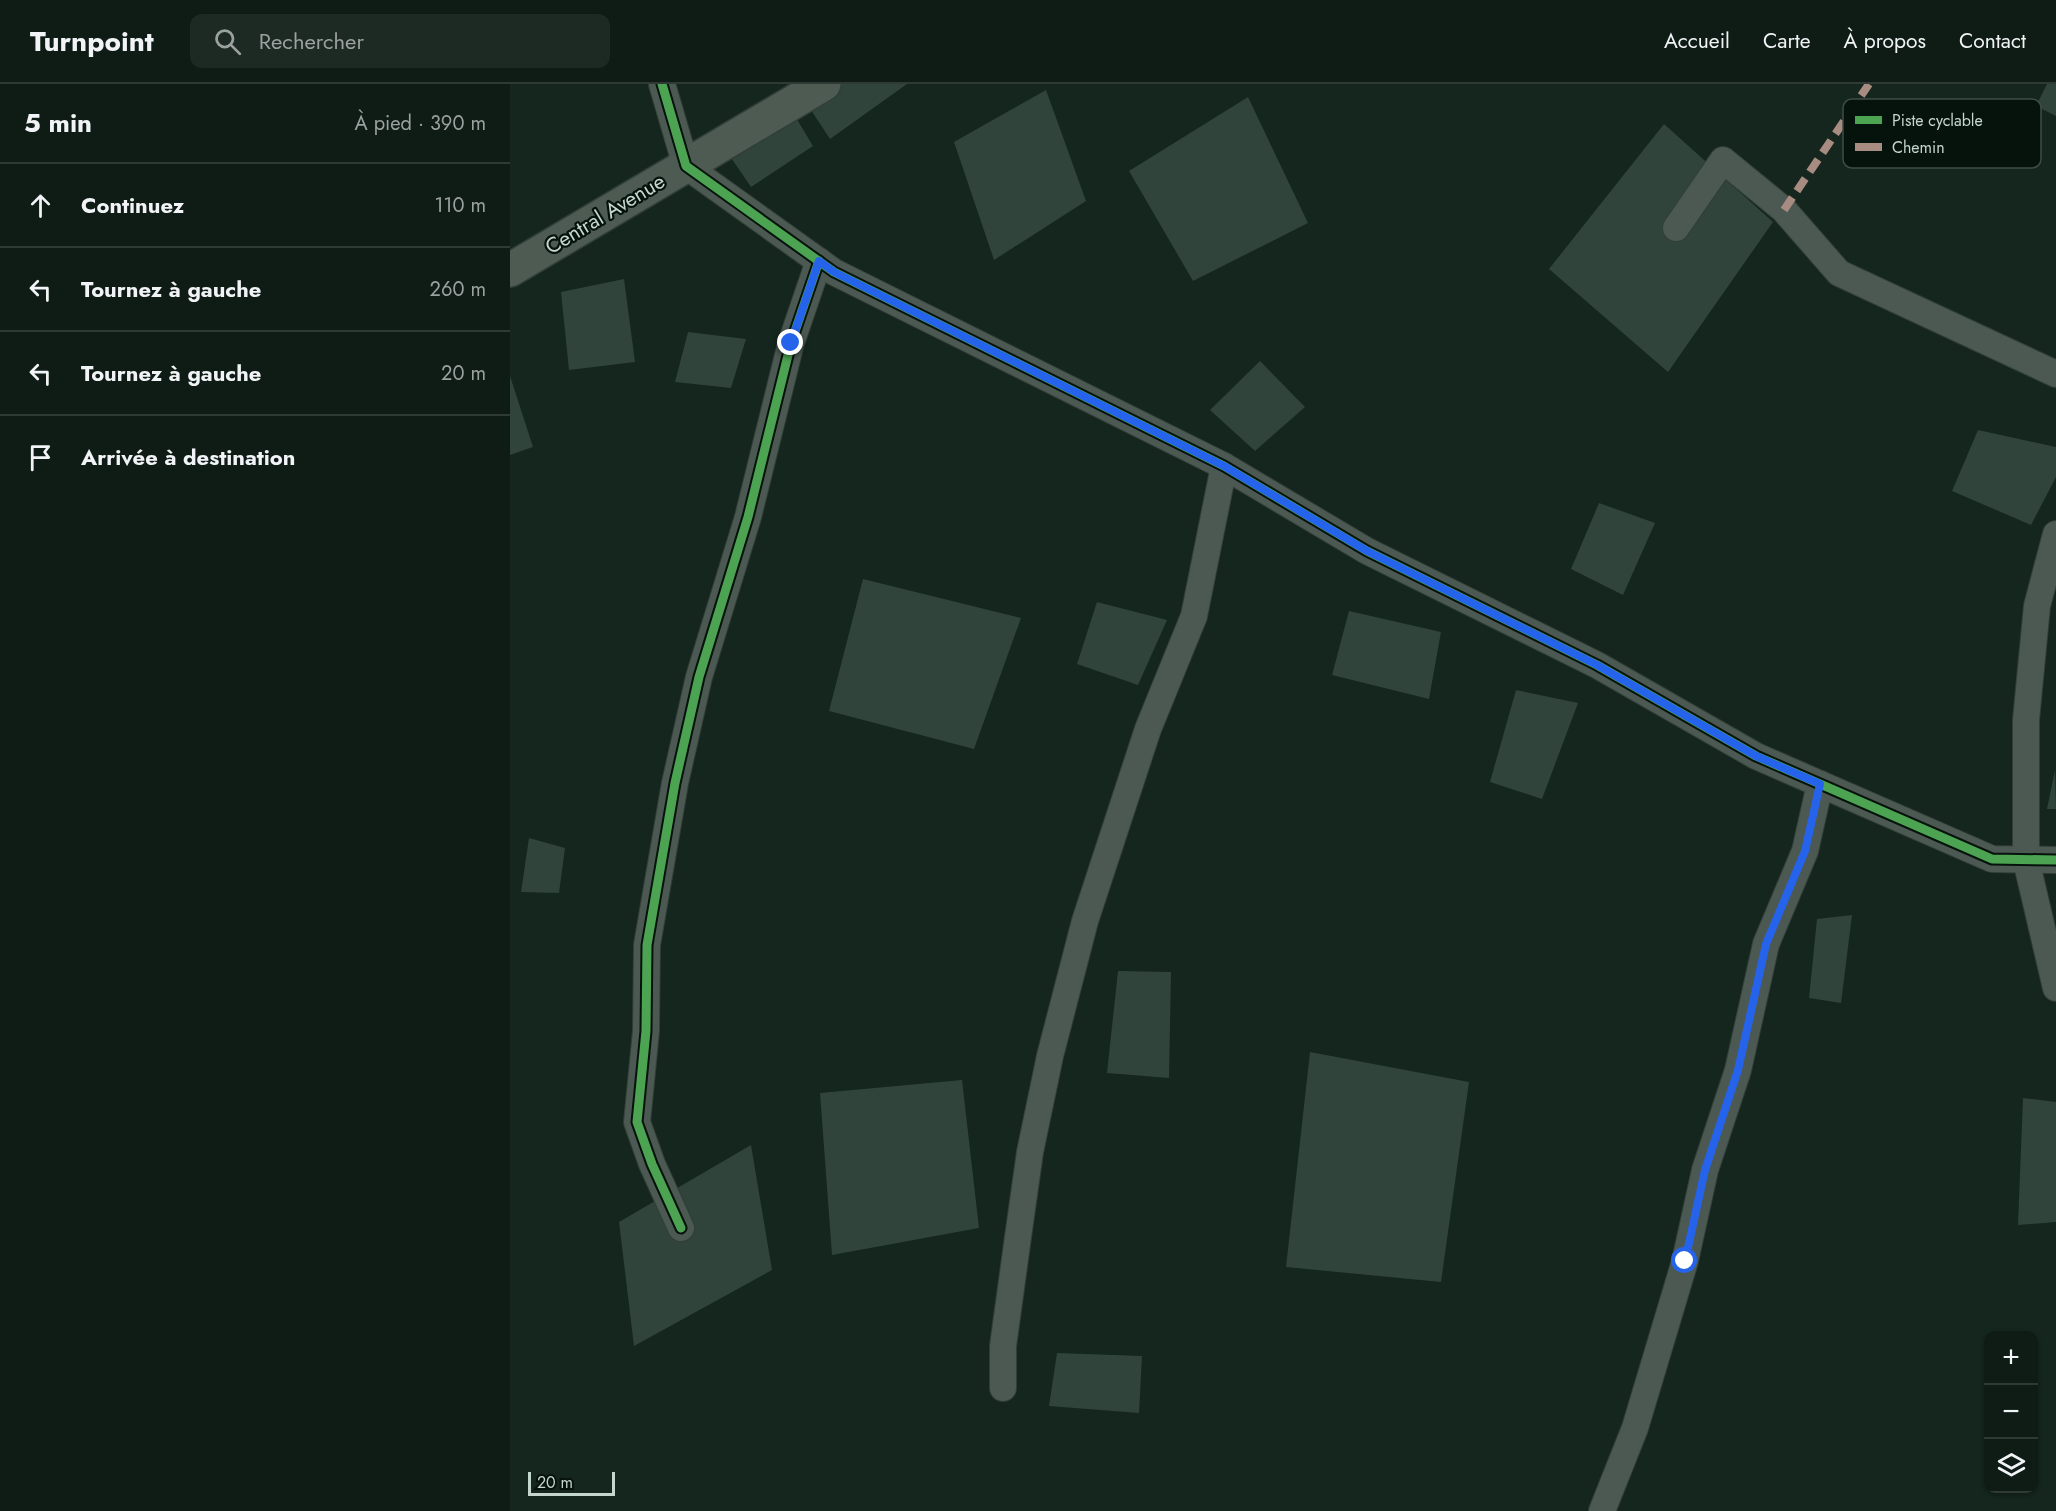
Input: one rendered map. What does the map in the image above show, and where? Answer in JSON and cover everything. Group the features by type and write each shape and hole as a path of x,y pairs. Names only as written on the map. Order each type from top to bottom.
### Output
{"street":[{"path":"662,84 687,166 834,272 1224,466 1367,551 1597,665 1756,756 1992,859 2056,860"},
{"name":"Central Avenue","path":"510,270 824,84"},
{"path":"1676,228 1724,160 1784,210 1839,273 2056,374"},
{"path":"681,1228 652,1164 637,1122 646,1031 647,945 673,795 699,677 748,517 791,343 819,261"},
{"path":"1003,1388 1004,1346 1019,1227 1030,1152 1050,1056 1085,921 1141,752 1194,616 1224,466"},
{"path":"2056,534 2037,606 2026,720 2026,860 2056,988"},
{"path":"1602,1511 1635,1428 1685,1261 1705,1170 1738,1070 1766,944 1805,851 1820,784"}],"building":[{"path":"834,84 907,84 830,139 805,101"},
{"path":"2047,84 2056,84 2056,116 2041,108 2040,99"},
{"path":"1046,90 1086,201 994,260 954,142"},
{"path":"1248,97 1308,223 1193,281 1129,171"},
{"path":"792,111 813,146 751,187 725,149"},
{"path":"1664,124 1773,222 1668,372 1549,269"},
{"path":"624,279 635,362 569,370 561,292"},
{"path":"688,332 746,339 731,388 675,382"},
{"path":"1260,361 1305,407 1255,451 1210,410"},
{"path":"510,376 533,447 510,455"},
{"path":"1978,430 2056,447 2056,477 2031,525 1952,491"},
{"path":"1599,503 1655,523 1623,595 1571,569"},
{"path":"863,579 1021,618 974,749 829,711"},
{"path":"1097,602 1167,620 1138,685 1077,664"},
{"path":"1349,611 1441,632 1429,699 1332,675"},
{"path":"1516,690 1578,703 1542,799 1490,782"},
{"path":"2055,770 2056,809 2047,809"},
{"path":"529,838 565,848 559,893 521,892"},
{"path":"1852,915 1841,1003 1809,998 1817,919"},
{"path":"1118,971 1171,972 1169,1078 1107,1073"},
{"path":"1310,1052 1469,1082 1441,1282 1286,1267"},
{"path":"962,1080 979,1228 832,1255 820,1093"},
{"path":"2023,1098 2056,1102 2056,1222 2018,1225"},
{"path":"751,1145 772,1270 634,1346 619,1222"},
{"path":"1057,1353 1142,1356 1139,1413 1049,1406"}],"marked path":[{"path":"1859,99 1869,84"},
{"path":"1784,210 1843,123"}],"cycle path":[{"path":"662,84 686,166 834,272 1224,466 1367,551 1597,665 1756,756 1992,859 2056,860"},
{"path":"681,1228 652,1164 637,1122 646,1031 647,945 675,783 699,677 748,517 791,343 819,261"}],"route":[{"path":"791,343 819,261 834,272 1224,466 1367,551 1597,665 1756,756 1820,784 1805,851 1766,944 1738,1070 1705,1170 1685,1261"}]}
